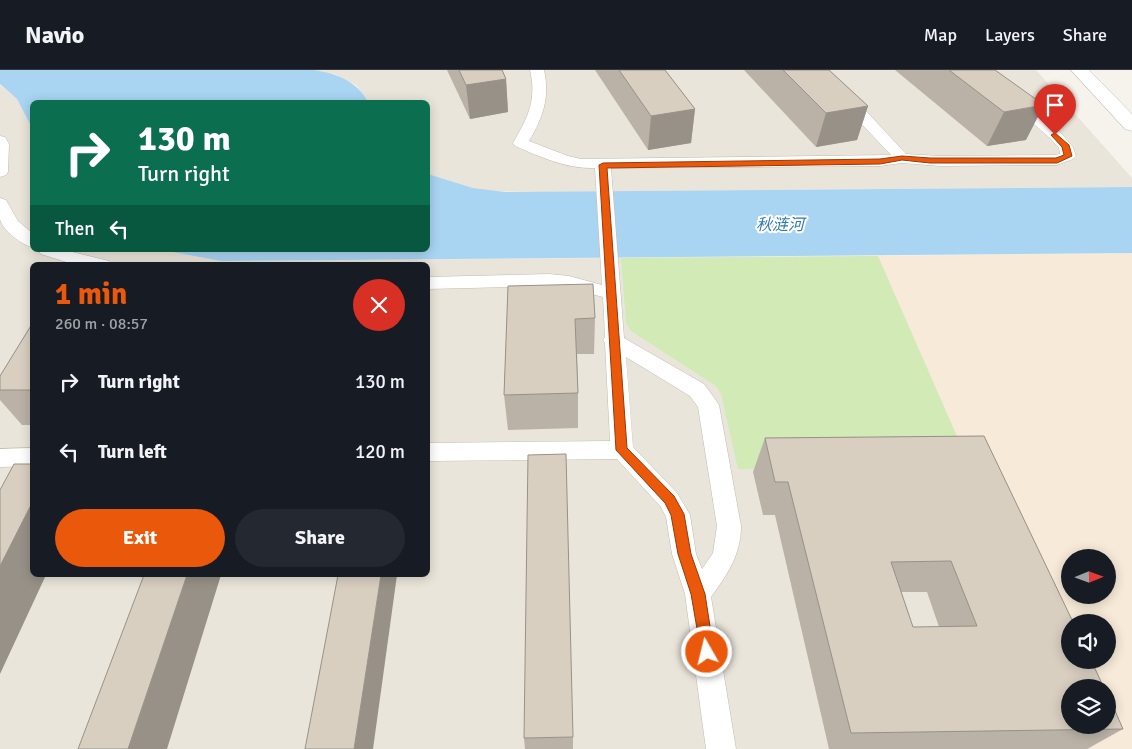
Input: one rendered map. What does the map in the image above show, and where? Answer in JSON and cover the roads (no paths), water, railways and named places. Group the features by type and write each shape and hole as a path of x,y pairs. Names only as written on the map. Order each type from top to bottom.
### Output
{"street":[{"path":"1079,70 1132,125"}],"lane":[{"path":"538,70 542,88 537,113 520,143 563,160 581,164 880,161 902,158 940,161 1057,160 1068,156 1066,147 1055,135 978,70"},
{"path":"821,70 902,158"},
{"path":"0,140 2,144 0,172"},
{"path":"603,165 608,266 622,450 669,500 678,514 684,554 698,594 721,749"},
{"path":"0,203 11,224 30,240"},
{"path":"52,252 88,262"},
{"path":"430,283 549,280 569,282 610,293"},
{"path":"613,340 697,390 708,406 729,526 730,543 723,560 698,594"},
{"path":"430,452 622,450"},
{"path":"0,458 30,458"}],"water":[{"path":"0,70 313,70 330,73 345,79 352,83 367,100 30,100 30,124 17,99 0,84"},
{"name":"秋涟河","path":"430,175 473,188 505,192 1132,187 1132,253 221,261 173,252 430,252"}]}
